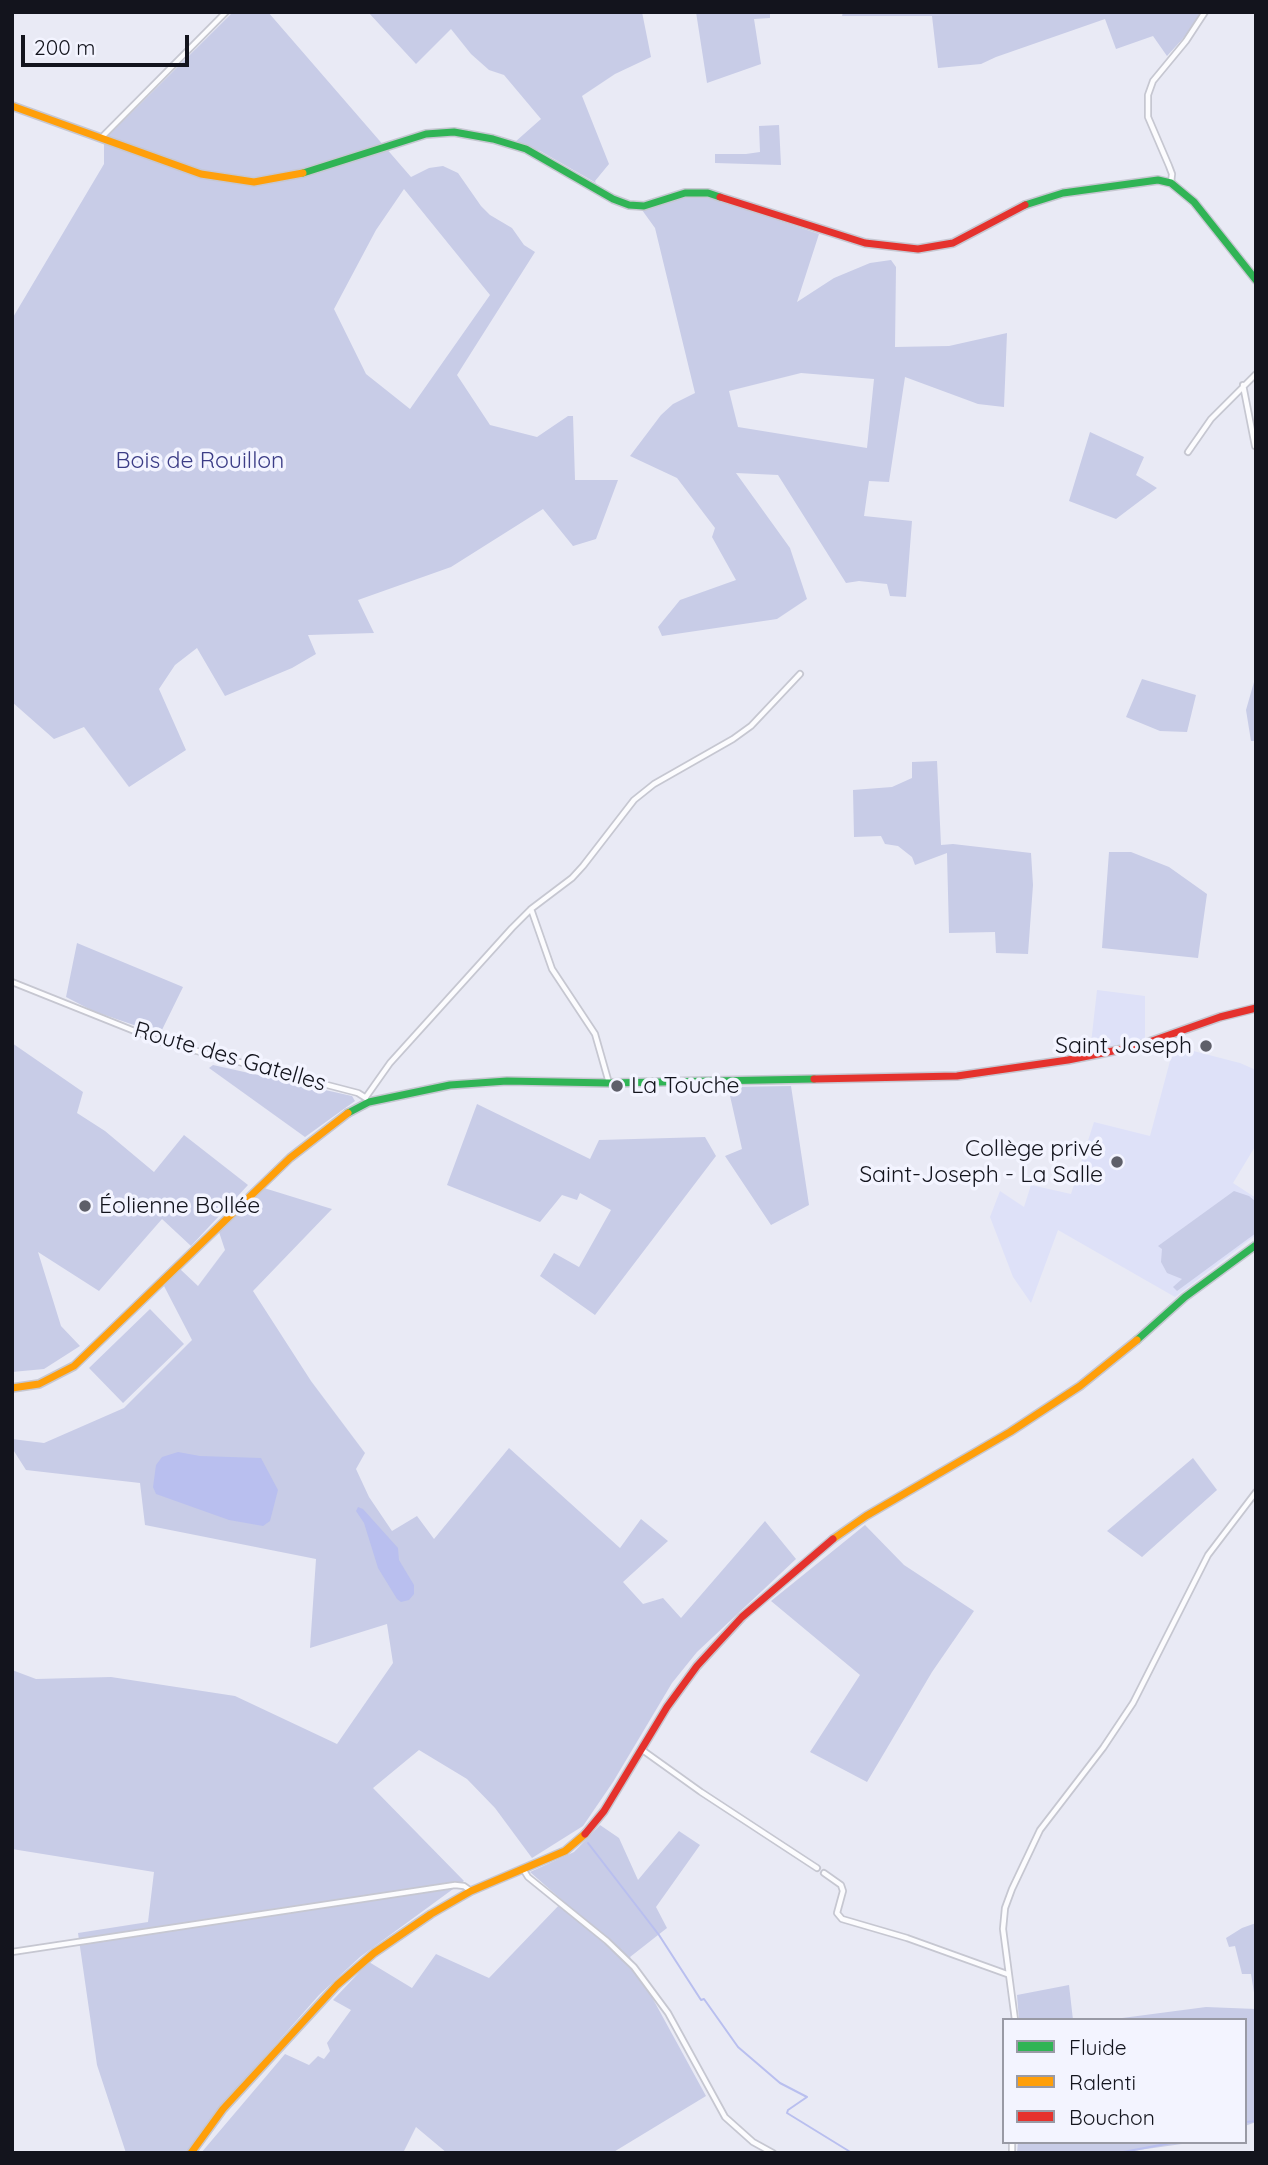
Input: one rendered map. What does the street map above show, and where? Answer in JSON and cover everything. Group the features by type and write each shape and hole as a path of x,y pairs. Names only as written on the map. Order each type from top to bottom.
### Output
{"street":[{"path":"101,138 226,12"},
{"path":"1171,183 1170,166 1148,117 1148,95 1153,81 1186,41 1205,12"},
{"path":"12,106 201,174 254,182 295,175 426,134 454,132 493,139 526,149 612,199 629,205 644,206 685,193 708,193 865,243 918,249 953,243 1025,205 1063,193 1158,180 1171,183 1194,202 1256,280"},
{"path":"1188,452 1211,419 1256,374"},
{"path":"1243,385 1255,446"},
{"path":"12,1388 39,1384 74,1366 290,1158 367,1100 398,1054 531,909 572,878 634,800 654,784 751,726 800,674"},
{"path":"531,909 552,969 595,1034 609,1083"},
{"name":"Route des Gatelles","path":"12,982 162,1042 358,1093 367,1100"},
{"path":"367,1100 480,1082 552,1080 609,1083 957,1076 1068,1060 1127,1048 1256,1008"},
{"path":"191,2153 223,2109 337,1985 374,1953 431,1914 471,1891 565,1851 591,1829 674,1695 697,1666 742,1617 821,1548 866,1516 1010,1432 1080,1386 1124,1353 1172,1307 1256,1245"},
{"path":"1015,2018 1003,1929 1005,1908 1040,1830 1133,1703 1208,1555 1256,1492"},
{"path":"641,1749 701,1793 817,1868"},
{"path":"523,1870 634,1967 668,2013 725,2117 753,2142 773,2153"},
{"path":"824,1873 841,1885 843,1891 837,1913 842,1919 907,1938 1007,1974"},
{"path":"12,1952 456,1885 471,1891"}],"shaded area":[{"path":"1097,990 1145,996 1145,1039 1090,1052"},
{"path":"1174,1046 1240,1063 1256,1070 1256,1145 1233,1183 1256,1198 1256,1235 1175,1297 1058,1230 1031,1303 1013,1277 990,1217 1000,1191 1024,1207 1031,1185 1071,1194 1094,1122 1150,1136"}],"green space":[{"name":"Bois de Rouillon","path":"233,12 268,12 411,177 429,168 443,166 458,173 481,206 490,215 512,228 524,245 535,252 457,375 490,425 537,437 568,416 573,416 575,480 618,480 596,539 573,546 543,509 451,567 358,600 374,633 308,635 316,654 292,668 225,696 197,648 175,665 159,689 186,750 129,787 84,727 54,739 12,702 12,319 104,164 104,140","holes":["404,189 490,295 410,409 366,374 334,309 376,230"]},
{"path":"368,12 642,12 651,57 615,74 582,96 609,164 596,183 540,151 515,142 541,119 504,75 489,70 471,54 451,29 416,64"},
{"path":"696,12 770,12 770,18 754,19 761,64 707,83"},
{"path":"843,12 1201,12 1188,33 1167,56 1153,36 1116,49 1105,19 981,64 938,68 932,16 842,16"},
{"path":"779,125 781,165 715,163 715,154 760,152 759,126"},
{"path":"691,196 716,199 819,234 797,302 834,278 870,263 891,260 896,267 895,347 949,346 1007,333 1004,407 978,404 905,377 889,482 869,481 864,516 912,521 906,597 890,596 887,584 859,581 846,583 778,475 736,473 790,548 807,599 777,619 662,636 658,627 680,600 736,580 712,537 715,528 677,478 630,456 661,415 673,404 695,393 655,228 642,210","holes":["801,373 874,379 867,448 738,427 729,391"]},
{"path":"1090,432 1144,457 1136,475 1157,488 1116,519 1069,501"},
{"path":"1256,675 1256,741 1251,741 1246,710"},
{"path":"1142,679 1196,695 1187,732 1160,731 1126,717"},
{"path":"937,761 941,845 1031,853 1033,885 1028,954 996,953 995,932 949,933 947,853 915,865 912,857 898,846 885,844 881,836 854,837 853,790 892,787 912,778 912,762"},
{"path":"1109,852 1131,852 1169,867 1207,894 1198,958 1102,948"},
{"path":"77,943 183,987 160,1034 93,1011 66,997"},
{"path":"12,1043 83,1092 77,1113 105,1131 154,1172 184,1135 248,1185 191,1246 162,1219 99,1291 38,1252 61,1326 80,1346 44,1369 12,1372"},
{"path":"213,1065 352,1096 355,1101 305,1137 209,1068"},
{"path":"791,1086 809,1205 771,1225 725,1156 742,1149 728,1087"},
{"path":"477,1104 590,1159 599,1140 705,1137 716,1156 595,1315 540,1276 554,1253 579,1267 611,1210 580,1193 577,1200 562,1195 540,1222 447,1185"},
{"path":"264,1188 332,1209 253,1291 311,1381 365,1453 356,1469 369,1497 392,1531 417,1516 434,1539 509,1448 620,1548 641,1519 668,1541 623,1582 643,1604 663,1598 681,1618 765,1521 796,1559 697,1652 672,1683 613,1782 583,1826 532,1858 495,1808 467,1779 419,1750 373,1788 464,1881 360,1957 319,1995 218,2110 186,2153 126,2153 97,2065 78,1933 148,1922 154,1872 12,1849 12,1670 36,1679 111,1677 235,1696 337,1744 393,1663 387,1624 310,1648 316,1559 145,1525 140,1483 26,1470 12,1448 12,1439 44,1443 124,1408 192,1340 164,1286 180,1269 198,1286 225,1250 219,1232"},
{"path":"1234,1191 1249,1196 1256,1202 1256,1233 1177,1291 1173,1287 1182,1279 1167,1273 1161,1262 1162,1249 1158,1246"},
{"path":"150,1309 184,1344 123,1403 89,1368"},
{"path":"1193,1458 1217,1490 1142,1557 1107,1531"},
{"path":"865,1525 904,1565 974,1611 932,1672 867,1782 810,1752 860,1675 771,1601"},
{"path":"600,1825 619,1838 638,1880 679,1831 700,1845 656,1907 667,1928 630,1957 706,2096 612,2153 447,2153 416,2127 403,2153 201,2153 285,2054 309,2065 318,2056 324,2059 330,2051 327,2043 351,2010 333,2000 369,1962 412,1988 436,1954 489,1978 563,1901 530,1872 574,1852"},
{"path":"1256,1923 1256,2005 1251,1974 1242,1974 1235,1946 1229,1947 1226,1938"},
{"path":"1069,1985 1073,2018 1019,2018 1017,1995"},
{"path":"1206,2007 1256,2009 1256,2122 1247,2125 1247,2018 1122,2018"},
{"path":"1018,2144 1182,2144 1118,2153 1017,2153"}],"water":[{"path":"178,1452 200,1456 261,1458 278,1490 270,1521 263,1526 229,1520 156,1494 153,1487 156,1465 162,1457"},
{"path":"358,1507 363,1509 398,1548 399,1560 414,1585 414,1594 409,1600 401,1602 397,1599 378,1568 364,1523 356,1511"}],"waterway":[{"path":"588,1843 659,1935 701,2000 704,1999 738,2047 780,2083 807,2097 787,2113 852,2153"},
{"path":"1247,2122 1256,2121"},
{"path":"1118,2153 1165,2144"}],"traffic: fast":[{"path":"303,173 426,134 454,132 493,139 526,149 613,199 629,205 644,206 685,193 708,193 720,197"},
{"path":"1025,205 1063,193 1158,180 1171,183 1194,202 1256,280"},
{"path":"348,1113 369,1102 450,1085 507,1081 609,1083 814,1079"},
{"path":"1137,1340 1185,1297 1256,1245"}],"traffic: slow":[{"path":"12,106 201,174 254,182 303,173"},
{"path":"12,1388 39,1384 74,1366 290,1158 348,1113"},
{"path":"833,1539 866,1516 1010,1432 1080,1386 1137,1340"},
{"path":"191,2153 223,2109 337,1985 374,1953 431,1914 471,1891 565,1851 585,1834"}],"traffic: jam":[{"path":"720,197 865,243 918,249 953,243 1025,205"},
{"path":"814,1079 957,1076 1068,1060 1138,1046 1220,1017 1256,1008"},
{"path":"585,1834 604,1811 667,1707 697,1666 742,1617 833,1539"}],"place":[{"name":"Saint Joseph","path":"1206,1046"},
{"name":"La Touche","path":"617,1086"},
{"name":"Collège privé Saint-Joseph - La Salle","path":"1117,1162"},
{"name":"Éolienne Bollée","path":"85,1206"}]}
